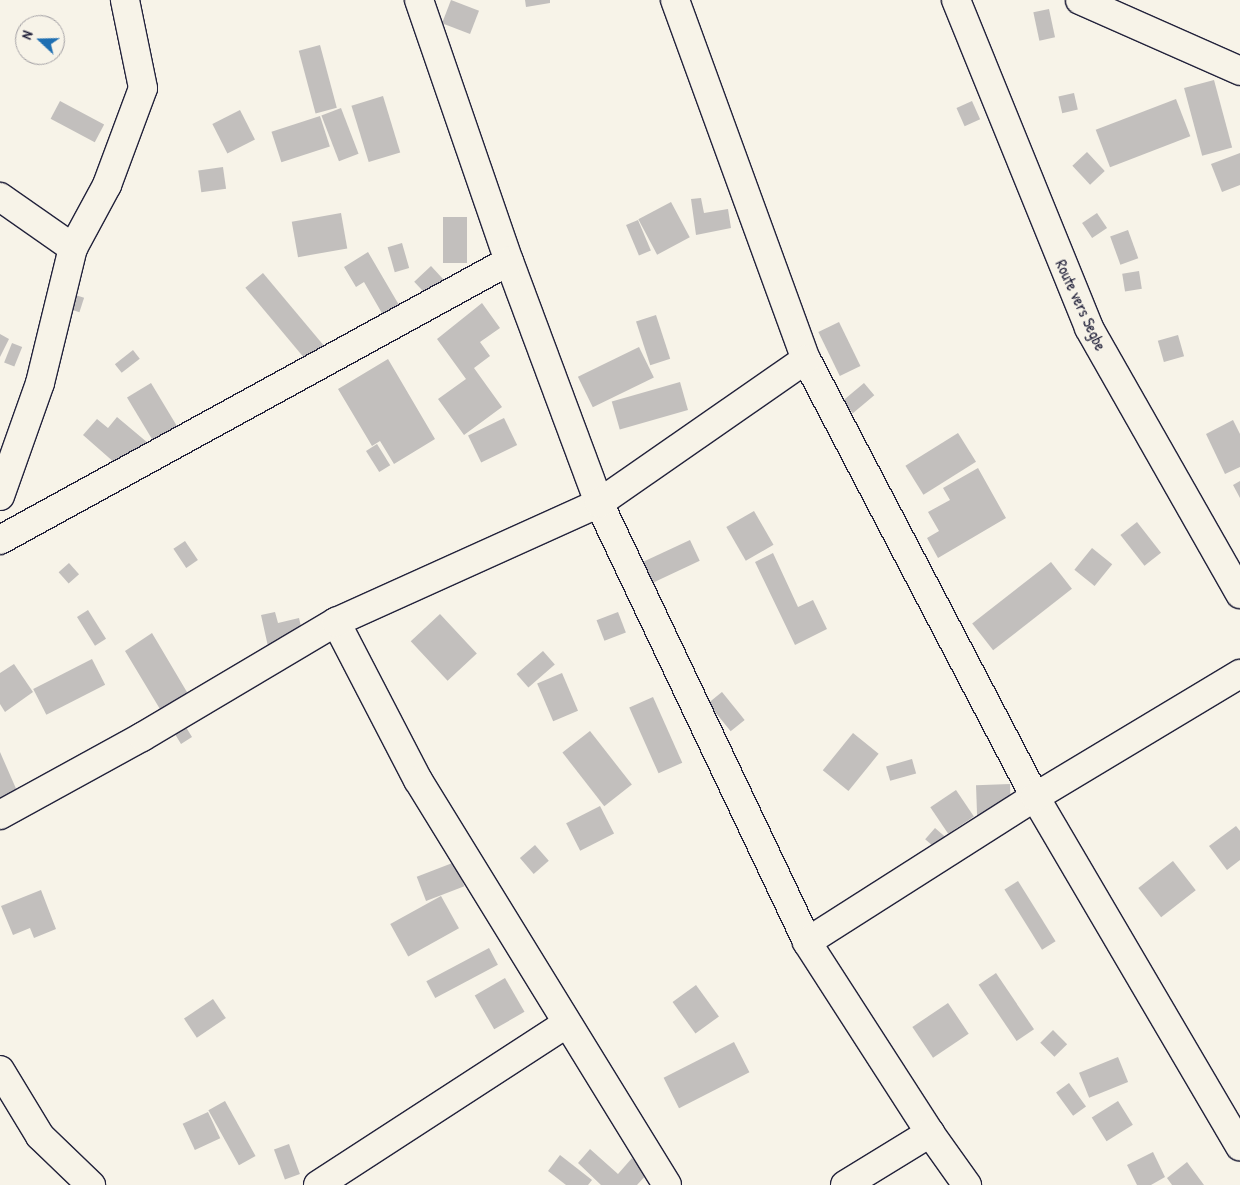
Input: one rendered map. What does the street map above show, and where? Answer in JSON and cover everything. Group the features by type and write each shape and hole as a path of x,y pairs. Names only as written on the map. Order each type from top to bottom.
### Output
{"street":[{"path":"0,496 40,383 73,248 107,185 143,88 125,0"},
{"path":"419,0 509,261 599,503 807,942 930,1133 968,1185"},
{"path":"674,0 806,359 1035,797 1240,1146"},
{"name":"Route vers Segbe","path":"956,0 1089,328 1240,594"},
{"path":"1080,0 1240,70"},
{"path":"0,197 73,248"},
{"path":"0,540 509,261"},
{"path":"0,816 142,738 336,622 599,503 806,359"},
{"path":"336,622 418,780 566,1024 667,1185"},
{"path":"807,942 1035,797 1240,674"},
{"path":"318,1185 566,1024"},
{"path":"0,1070 40,1136 92,1185"},
{"path":"845,1185 930,1133"}],"building":[{"path":"451,0 479,11 470,34 442,23"},
{"path":"525,0 550,0 550,3 526,7"},
{"path":"1049,9 1055,37 1039,41 1033,12"},
{"path":"320,45 337,108 316,113 299,51"},
{"path":"1214,80 1232,148 1202,156 1184,88"},
{"path":"1074,93 1078,110 1062,113 1058,97"},
{"path":"383,96 400,152 369,162 351,106"},
{"path":"1176,99 1190,136 1110,167 1096,130"},
{"path":"60,101 104,124 95,142 51,119"},
{"path":"972,101 980,119 965,126 956,108"},
{"path":"341,108 359,154 339,161 321,116"},
{"path":"240,110 255,139 227,153 212,124"},
{"path":"320,116 330,146 281,162 271,132"},
{"path":"1087,152 1105,171 1090,185 1072,166"},
{"path":"1240,153 1240,185 1222,192 1211,164"},
{"path":"223,167 226,189 201,192 198,170"},
{"path":"701,198 704,213 728,209 731,228 696,235 691,199"},
{"path":"671,202 690,237 657,255 638,219"},
{"path":"341,213 347,248 298,257 292,222"},
{"path":"1097,213 1107,228 1092,238 1082,223"},
{"path":"443,217 467,217 467,263 443,263"},
{"path":"638,220 651,250 639,255 626,225"},
{"path":"1128,230 1138,258 1120,265 1110,236"},
{"path":"402,243 409,268 395,272 388,247"},
{"path":"368,252 399,305 383,315 364,282 356,287 344,267"},
{"path":"431,266 444,280 427,296 414,282"},
{"path":"1139,271 1142,289 1125,291 1122,274"},
{"path":"263,273 329,351 311,366 245,288"},
{"path":"66,292 84,298 79,312 61,306"},
{"path":"482,303 500,328 480,342 490,356 474,368 502,407 464,435 438,399 466,379 437,339"},
{"path":"656,315 670,359 650,365 636,321"},
{"path":"839,322 860,366 840,376 818,332"},
{"path":"0,334 9,339 0,357"},
{"path":"1178,335 1184,356 1164,362 1158,341"},
{"path":"12,343 22,347 14,367 4,362"},
{"path":"639,347 654,378 593,407 578,377"},
{"path":"133,350 140,359 122,373 115,364"},
{"path":"388,359 435,439 394,464 380,441 372,446 338,389"},
{"path":"680,382 688,410 620,429 612,402"},
{"path":"151,383 178,428 154,442 127,397"},
{"path":"864,383 874,395 853,413 843,401"},
{"path":"117,417 148,443 124,471 83,435 97,419 108,428"},
{"path":"504,418 517,445 481,462 468,436"},
{"path":"1233,420 1240,434 1240,467 1225,474 1206,434"},
{"path":"958,433 976,462 923,495 905,466"},
{"path":"377,444 390,465 379,472 366,451"},
{"path":"978,468 1006,518 938,558 927,538 939,531 928,512 950,500 943,488"},
{"path":"1240,481 1240,498 1233,485"},
{"path":"754,511 774,545 746,561 726,527"},
{"path":"1137,522 1161,553 1144,566 1120,535"},
{"path":"690,540 700,561 642,588 632,567"},
{"path":"185,541 198,560 186,568 173,549"},
{"path":"1092,548 1112,564 1095,586 1074,570"},
{"path":"773,553 798,607 813,600 827,629 795,645 755,562"},
{"path":"1051,562 1072,589 993,650 972,624"},
{"path":"69,563 79,574 69,584 59,572"},
{"path":"88,610 106,639 95,646 77,617"},
{"path":"275,612 278,623 299,618 307,652 271,660 261,615"},
{"path":"618,612 626,633 604,641 597,620"},
{"path":"440,614 477,653 448,681 411,641"},
{"path":"152,633 197,709 181,719 192,737 181,744 125,651"},
{"path":"543,651 555,665 528,688 517,674"},
{"path":"92,659 105,685 46,715 33,689"},
{"path":"14,664 33,692 5,712 0,704 0,673"},
{"path":"562,673 578,711 553,721 537,684"},
{"path":"722,692 745,720 731,731 708,703"},
{"path":"653,697 682,763 659,773 629,708"},
{"path":"590,731 632,785 604,806 562,753"},
{"path":"853,733 879,754 848,791 823,770"},
{"path":"0,752 21,800 0,809"},
{"path":"912,759 916,773 890,781 886,766"},
{"path":"1010,784 1011,819 977,820 976,785"},
{"path":"956,790 974,817 948,834 930,807"},
{"path":"600,806 614,834 580,851 566,823"},
{"path":"1236,826 1240,831 1240,860 1227,870 1209,846"},
{"path":"935,828 957,847 947,858 925,839"},
{"path":"535,845 549,861 534,874 520,858"},
{"path":"1173,861 1196,890 1161,917 1138,888"},
{"path":"455,862 464,886 426,901 417,877"},
{"path":"1018,881 1056,941 1042,950 1004,889"},
{"path":"41,890 56,929 34,938 30,928 13,935 1,906"},
{"path":"441,896 459,928 408,956 390,924"},
{"path":"489,948 498,965 435,998 426,981"},
{"path":"996,973 1034,1029 1017,1041 979,985"},
{"path":"505,978 524,1012 494,1029 475,996"},
{"path":"696,985 719,1017 695,1034 673,1002"},
{"path":"213,999 226,1018 197,1038 184,1019"},
{"path":"948,1003 969,1034 933,1058 912,1027"},
{"path":"1053,1030 1067,1044 1054,1057 1040,1043"},
{"path":"734,1042 749,1072 679,1108 664,1078"},
{"path":"1118,1057 1128,1082 1089,1098 1079,1073"},
{"path":"1069,1083 1086,1106 1073,1116 1056,1092"},
{"path":"225,1101 256,1156 239,1165 208,1110"},
{"path":"1118,1101 1133,1125 1107,1141 1092,1117"},
{"path":"208,1112 220,1138 195,1150 183,1124"},
{"path":"289,1144 300,1174 285,1180 274,1149"},
{"path":"590,1149 618,1174 632,1158 648,1173 637,1185 601,1185 578,1163"},
{"path":"1153,1152 1165,1177 1151,1185 1137,1185 1127,1165"},
{"path":"560,1155 592,1180 588,1185 566,1185 548,1171"},
{"path":"1187,1162 1204,1185 1172,1185 1167,1178"}]}
